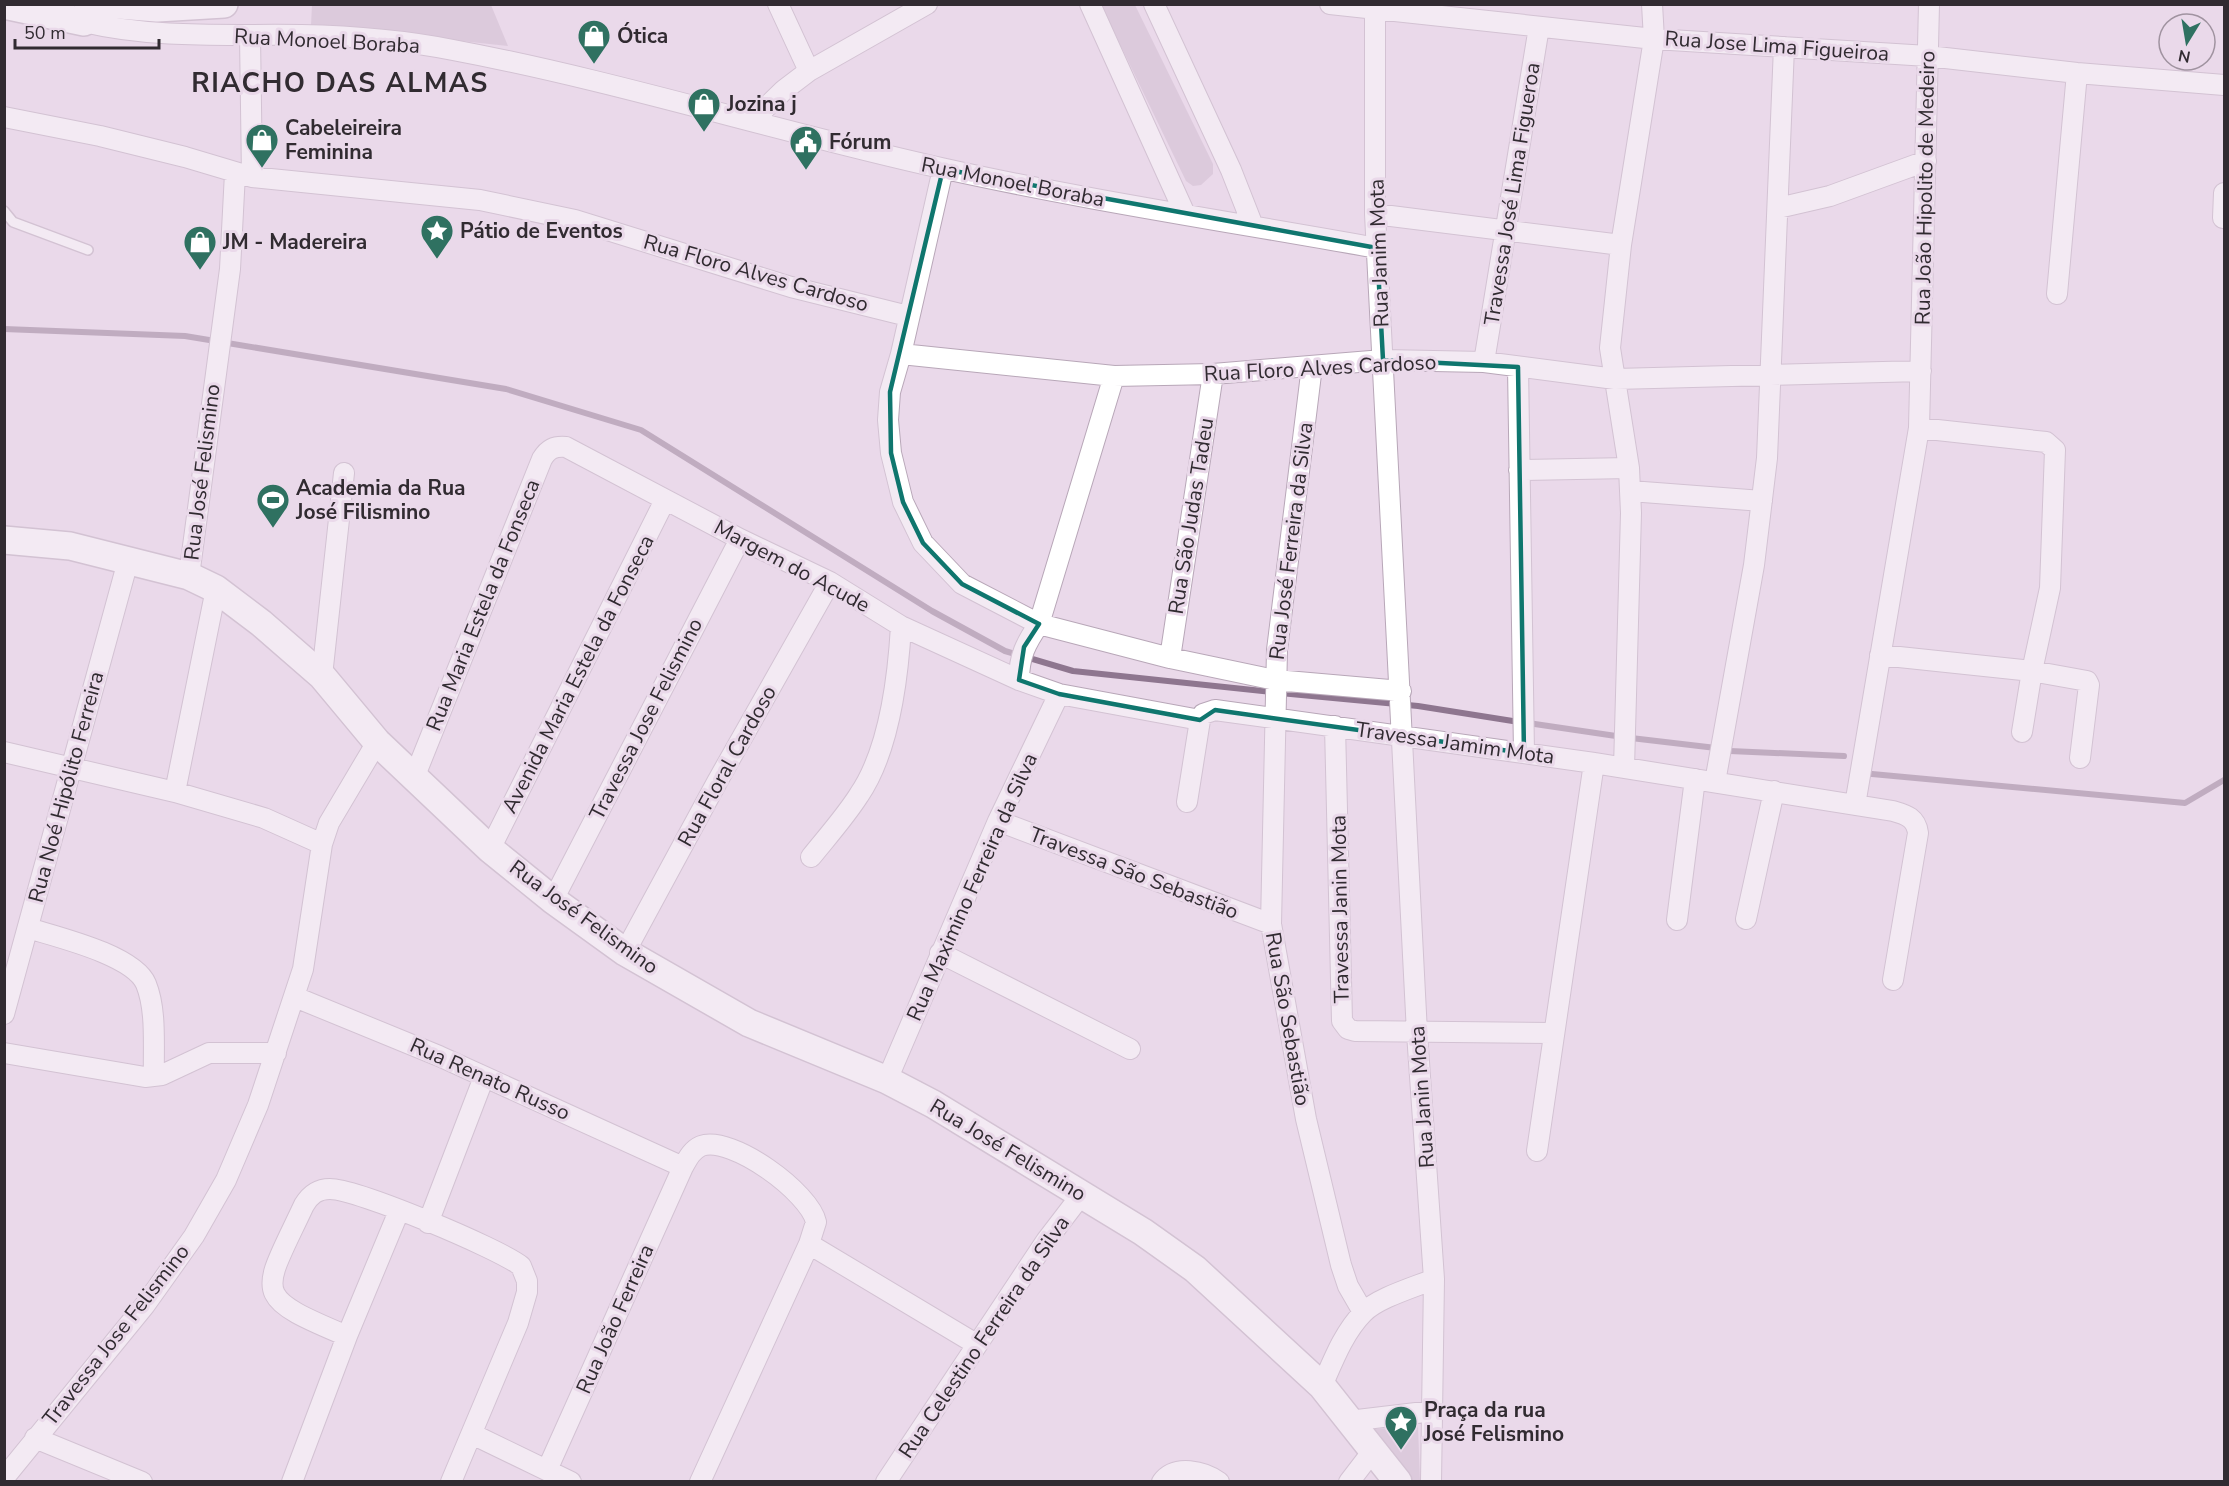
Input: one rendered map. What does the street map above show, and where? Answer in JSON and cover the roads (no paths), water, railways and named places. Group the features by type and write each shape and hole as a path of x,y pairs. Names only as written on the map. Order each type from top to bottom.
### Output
{"street":[{"path":"107,4 157,8 224,4"},
{"path":"778,4 809,71"},
{"path":"753,120 784,90 809,71 927,4"},
{"path":"1090,4 1185,214"},
{"path":"1154,4 1231,170 1253,226"},
{"name":"Rua Jose Lima Figueiroa","path":"1330,4 1375,9 1487,13 1539,27 1654,39 1928,56 2076,73 2224,85"},
{"path":"1624,768 1630,491 1629,468 1610,348 1621,245 1654,39 1652,4"},
{"name":"Rua João Hipolito de Medeiro","path":"1855,804 1919,428 1929,4"},
{"path":"4,5 87,13"},
{"name":"Rua Janim Mota","path":"1375,9 1375,213 1402,700"},
{"name":"Rua Monoel Boraba","path":"87,13 149,32 395,40 449,49 753,120 943,169 1377,248"},
{"name":"Travessa José Lima Figueroa","path":"1484,362 1539,27"},
{"name":"Rua José Felismino","path":"250,36 243,175 218,344 189,576 216,589 261,623 322,676 377,742 490,849 553,900 625,952 749,1023 887,1080 933,1104 1082,1194 1195,1269 1322,1386 1398,1482"},
{"path":"1715,782 1754,565 1762,501 1772,375 1784,47"},
{"path":"2056,294 2076,73"},
{"name":"Rua Floro Alves Cardoso","path":"4,117 185,157 243,175 480,200 575,219 791,287 908,316"},
{"path":"1778,208 1830,196 1926,161"},
{"path":"943,169 901,354 890,392 888,420 891,453 903,502 923,543 962,584 1039,624 1170,658 1275,680 1402,700"},
{"path":"2223,218 2224,193"},
{"path":"1375,213 1505,228 1621,245"},
{"name":"Rua Floro Alves Cardoso","path":"901,354 1114,376 1213,374 1383,360 1484,362 1615,379 1921,371"},
{"name":"Rua José Ferreira da Silva","path":"1275,717 1276,650 1312,366"},
{"path":"1518,367 1524,753"},
{"name":"Rua São Judas Tadeu","path":"1170,658 1213,374"},
{"path":"1021,664 1039,624 1114,376"},
{"path":"1919,428 2046,442 2055,450 2050,588 2032,670 2022,732"},
{"name":"Rua Maria Estela da Fonseca","path":"414,778 542,459 547,451 556,446 566,447"},
{"name":"Margem do Acude","path":"566,447 665,500 830,582 901,626 1021,664 1059,694"},
{"path":"1520,470 1629,468"},
{"path":"322,676 344,473"},
{"path":"1630,491 1762,501"},
{"name":"Avenida Maria Estela da Fonseca","path":"490,849 665,500"},
{"name":"Travessa Jose Felismino","path":"553,900 740,538"},
{"path":"4,540 70,546 189,576"},
{"name":"Rua Noé Hipólito Ferreira","path":"4,1014 128,561"},
{"name":"Rua Floral Cardoso","path":"625,952 717,782 830,582"},
{"path":"175,792 216,589"},
{"path":"811,858 860,794 877,758 898,669 901,626"},
{"path":"1880,655 2032,670 2086,681 2089,685 2080,758"},
{"path":"1059,694 1208,715 1187,802"},
{"name":"Rua Maximino Ferreira da Silva","path":"887,1080 998,821 1059,694"},
{"name":"Rua Janin Mota","path":"1402,700 1417,1033 1434,1280 1431,1482"},
{"name":"Travessa Jamim Mota","path":"1208,715 1275,717 1594,763 1855,804 1908,815 1917,824 1918,833 1893,980"},
{"name":"Rua São Sebastião","path":"1275,717 1271,924 1306,1119 1341,1265 1348,1286 1363,1312"},
{"name":"Travessa Janin Mota","path":"1335,726 1342,1021 1348,1029 1355,1031 1552,1033"},
{"name":"Travessa Jose Felismino","path":"4,1478 145,1305 194,1236 226,1180 258,1105 303,969 322,844 337,808 377,742"},
{"path":"4,752 175,792 264,818 322,844"},
{"path":"1537,1151 1552,1033 1594,763"},
{"path":"1677,920 1695,779"},
{"path":"1746,920 1774,791"},
{"name":"Travessa São Sebastião","path":"998,821 1271,924"},
{"path":"28,928 83,945 136,970 146,982 150,997 154,1076"},
{"path":"940,953 1130,1049"},
{"name":"Rua Renato Russo","path":"295,997 484,1077 683,1167"},
{"path":"4,1053 115,1072 154,1076 172,1071 209,1053 276,1053"},
{"path":"428,1223 484,1077"},
{"path":"683,1167 695,1150 710,1145 734,1150 753,1160 809,1206 816,1222 809,1244 700,1482"},
{"name":"Rua João Ferreira","path":"547,1470 683,1167"},
{"path":"347,1336 301,1317 277,1301 272,1289 273,1271 304,1205 310,1196 318,1191 329,1189 350,1192 515,1261 525,1271 527,1292 518,1323 451,1482"},
{"name":"Rua Celestino Ferreira da Silva","path":"886,1482 1046,1241 1082,1194"},
{"path":"292,1482 347,1336 399,1211"},
{"path":"809,1244 976,1344"},
{"path":"1322,1386 1336,1354 1363,1312 1409,1289 1434,1280"},
{"path":"1348,1421 1433,1411"},
{"path":"472,1434 571,1482"},
{"path":"35,1438 142,1482"},
{"path":"1349,1482 1372,1452"},
{"path":"1162,1482 1165,1477 1183,1471 1196,1472 1219,1482"}],"lane":[{"path":"4,211 13,222 88,250"}],"waterway":[{"path":"4,329 185,336 506,389 641,430 932,611 1005,651 1073,671 1272,692"},
{"path":"1280,693 1418,706 1519,722"},
{"path":"1528,723 1616,736"},
{"path":"1631,738 1716,748"},
{"path":"1730,751 1844,756"},
{"path":"1872,774 2185,803 2224,780"}],"place":[{"name":"Ótica","path":"594,65"},
{"name":"Jozina j","path":"704,133"},
{"name":"Cabeleireira Feminina","path":"262,169"},
{"name":"Fórum","path":"806,171"},
{"name":"Pátio de Eventos","path":"437,260"},
{"name":"JM - Madereira","path":"200,271"},
{"name":"Academia da Rua José Filismino","path":"273,529"},
{"name":"Praça da rua José Felismino","path":"1401,1451"}],"district":[{"name":"RIACHO DAS ALMAS","path":"340,83"}]}
